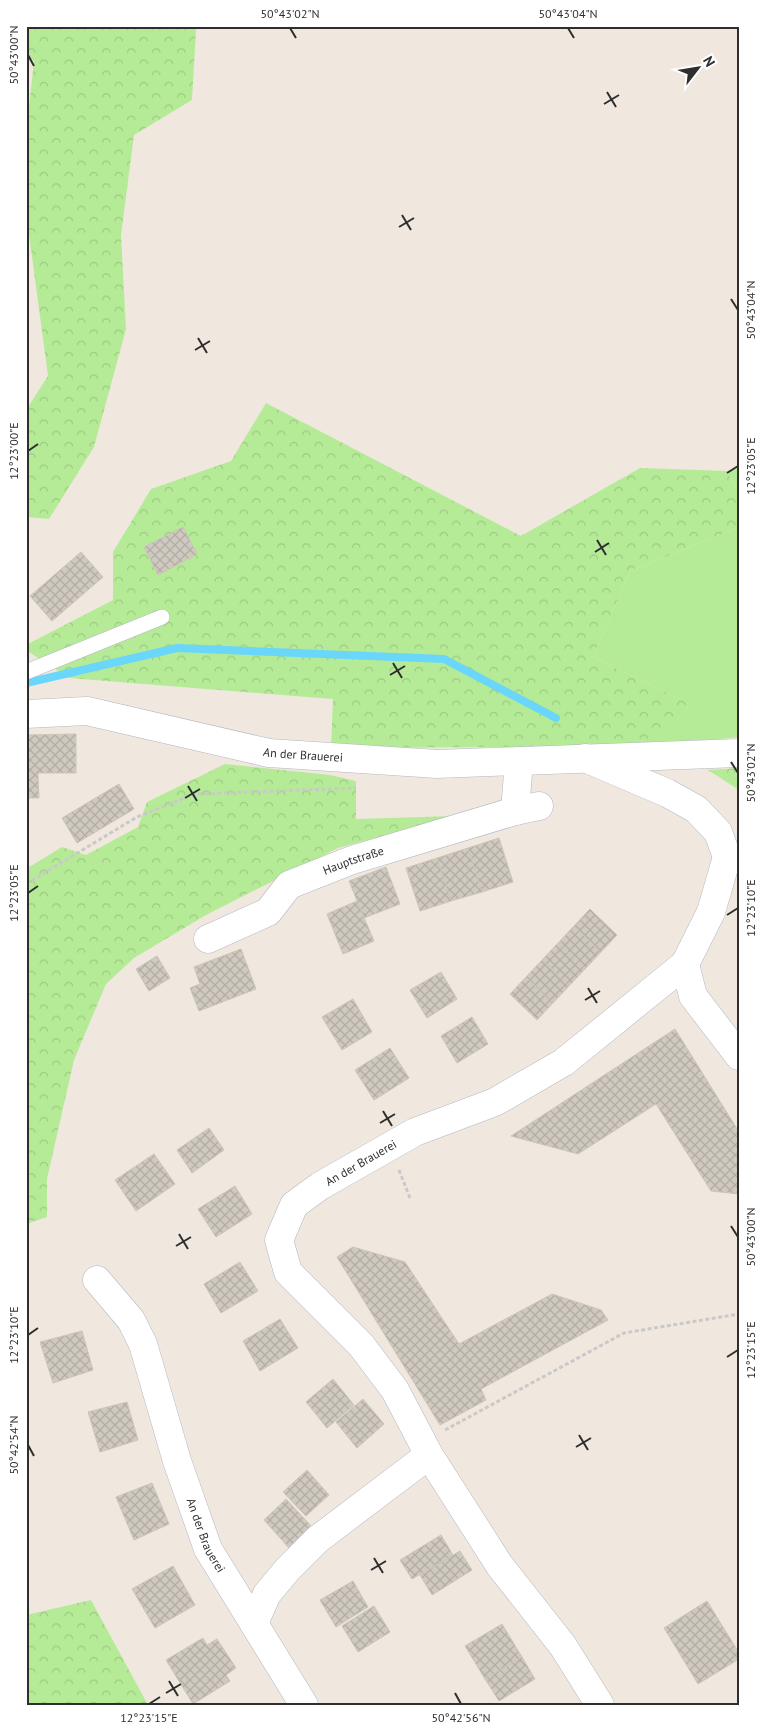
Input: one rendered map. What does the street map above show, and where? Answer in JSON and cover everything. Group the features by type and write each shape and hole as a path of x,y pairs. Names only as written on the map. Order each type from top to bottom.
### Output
{"street":[{"name":"An der Brauerei","path":"26,714 87,711 269,753 437,764 739,753"},
{"name":"An der Brauerei","path":"585,758 667,793 696,808 718,832 727,857 711,912 685,964 564,1062 495,1102 415,1132 320,1186 294,1205 279,1240 288,1272 360,1345 394,1390 425,1448 500,1566 563,1646 600,1705"},
{"name":"Hauptstraße","path":"208,939 268,912 289,885 352,860 527,808 519,761"},
{"path":"685,964 693,996 739,1056"},
{"name":"An der Brauerei","path":"97,1280 131,1320 143,1344 177,1460 208,1549 304,1705"},
{"path":"254,1623 266,1594 287,1570 318,1539 425,1448"}],"lane":[{"path":"26,672 162,617"}],"path":[{"path":"26,884 138,817 195,794 357,788"},
{"path":"425,1448 624,1333 739,1314"}],"green space":[{"path":"26,26 199,26 196,30 192,100 134,135 121,235 126,329 94,447 49,519 26,517 26,410 48,376 26,212 26,134 34,61 26,58"},
{"path":"266,403 521,536 640,468 727,471 739,494 739,527 630,571 593,657 691,704 653,746 331,748 333,699 69,678 26,650 26,645 113,600 113,552 151,489 231,461"},
{"path":"739,467 739,494 727,471"},
{"path":"739,527 739,737 653,746 691,704 593,657 630,571"},
{"path":"225,764 330,775 356,781 356,819 456,816 338,848 206,915 134,958 106,984 74,1060 47,1179 47,1217 26,1224 26,869 62,847 86,855 138,827 147,802"},
{"path":"739,768 739,790 708,770"},
{"path":"91,1600 148,1705 26,1705 26,1615"}],"building":[{"path":"183,527 197,554 158,575 144,547"},
{"path":"81,552 103,577 52,621 30,596"},
{"path":"76,734 76,773 38,773 39,798 26,798 26,735"},
{"path":"119,784 134,809 77,843 62,818"},
{"path":"499,838 513,882 482,892 468,848"},
{"path":"468,848 482,892 451,901 437,858"},
{"path":"437,858 451,901 420,911 406,868"},
{"path":"386,867 400,904 364,918 349,881"},
{"path":"357,901 374,941 343,954 327,914"},
{"path":"590,909 617,935 601,952 574,926"},
{"path":"574,926 601,952 585,969 558,943"},
{"path":"558,943 585,969 569,986 542,960"},
{"path":"241,949 256,989 199,1011 190,988 200,984 194,967"},
{"path":"157,956 170,978 149,991 136,969"},
{"path":"542,960 569,986 553,1003 526,977"},
{"path":"441,972 457,999 427,1018 410,990"},
{"path":"526,977 553,1003 537,1020 510,994"},
{"path":"353,999 372,1032 342,1050 322,1017"},
{"path":"472,1017 488,1044 457,1063 441,1036"},
{"path":"675,1029 739,1132 739,1194 711,1191 656,1104 578,1154 511,1136"},
{"path":"390,1048 409,1078 374,1100 355,1070"},
{"path":"209,1128 224,1150 192,1173 177,1150"},
{"path":"154,1154 175,1184 136,1211 115,1180"},
{"path":"235,1186 252,1214 216,1237 198,1209"},
{"path":"353,1247 405,1262 459,1344 552,1294 601,1310 608,1320 481,1389 486,1400 440,1425 337,1257"},
{"path":"240,1262 258,1291 221,1313 204,1284"},
{"path":"280,1319 298,1348 260,1371 243,1341"},
{"path":"82,1331 93,1370 53,1383 40,1342"},
{"path":"333,1379 354,1405 327,1428 306,1402"},
{"path":"363,1399 384,1424 357,1448 336,1422"},
{"path":"127,1402 138,1440 100,1452 88,1412"},
{"path":"307,1470 329,1495 306,1516 283,1492"},
{"path":"152,1483 169,1524 134,1540 116,1497"},
{"path":"286,1499 312,1527 289,1548 264,1520"},
{"path":"441,1535 453,1555 412,1579 400,1560"},
{"path":"460,1551 472,1570 432,1595 420,1575"},
{"path":"173,1566 195,1605 155,1628 132,1589"},
{"path":"353,1581 368,1607 336,1627 320,1600"},
{"path":"707,1601 739,1653 739,1659 698,1684 664,1628"},
{"path":"374,1606 390,1632 358,1652 342,1626"},
{"path":"502,1624 522,1657 485,1679 465,1646"},
{"path":"203,1638 207,1645 217,1639 236,1668 226,1675 230,1681 193,1704 166,1660"},
{"path":"522,1657 535,1679 499,1701 485,1679"}],"waterway":[{"path":"26,683 177,648 444,659 556,718"}]}
